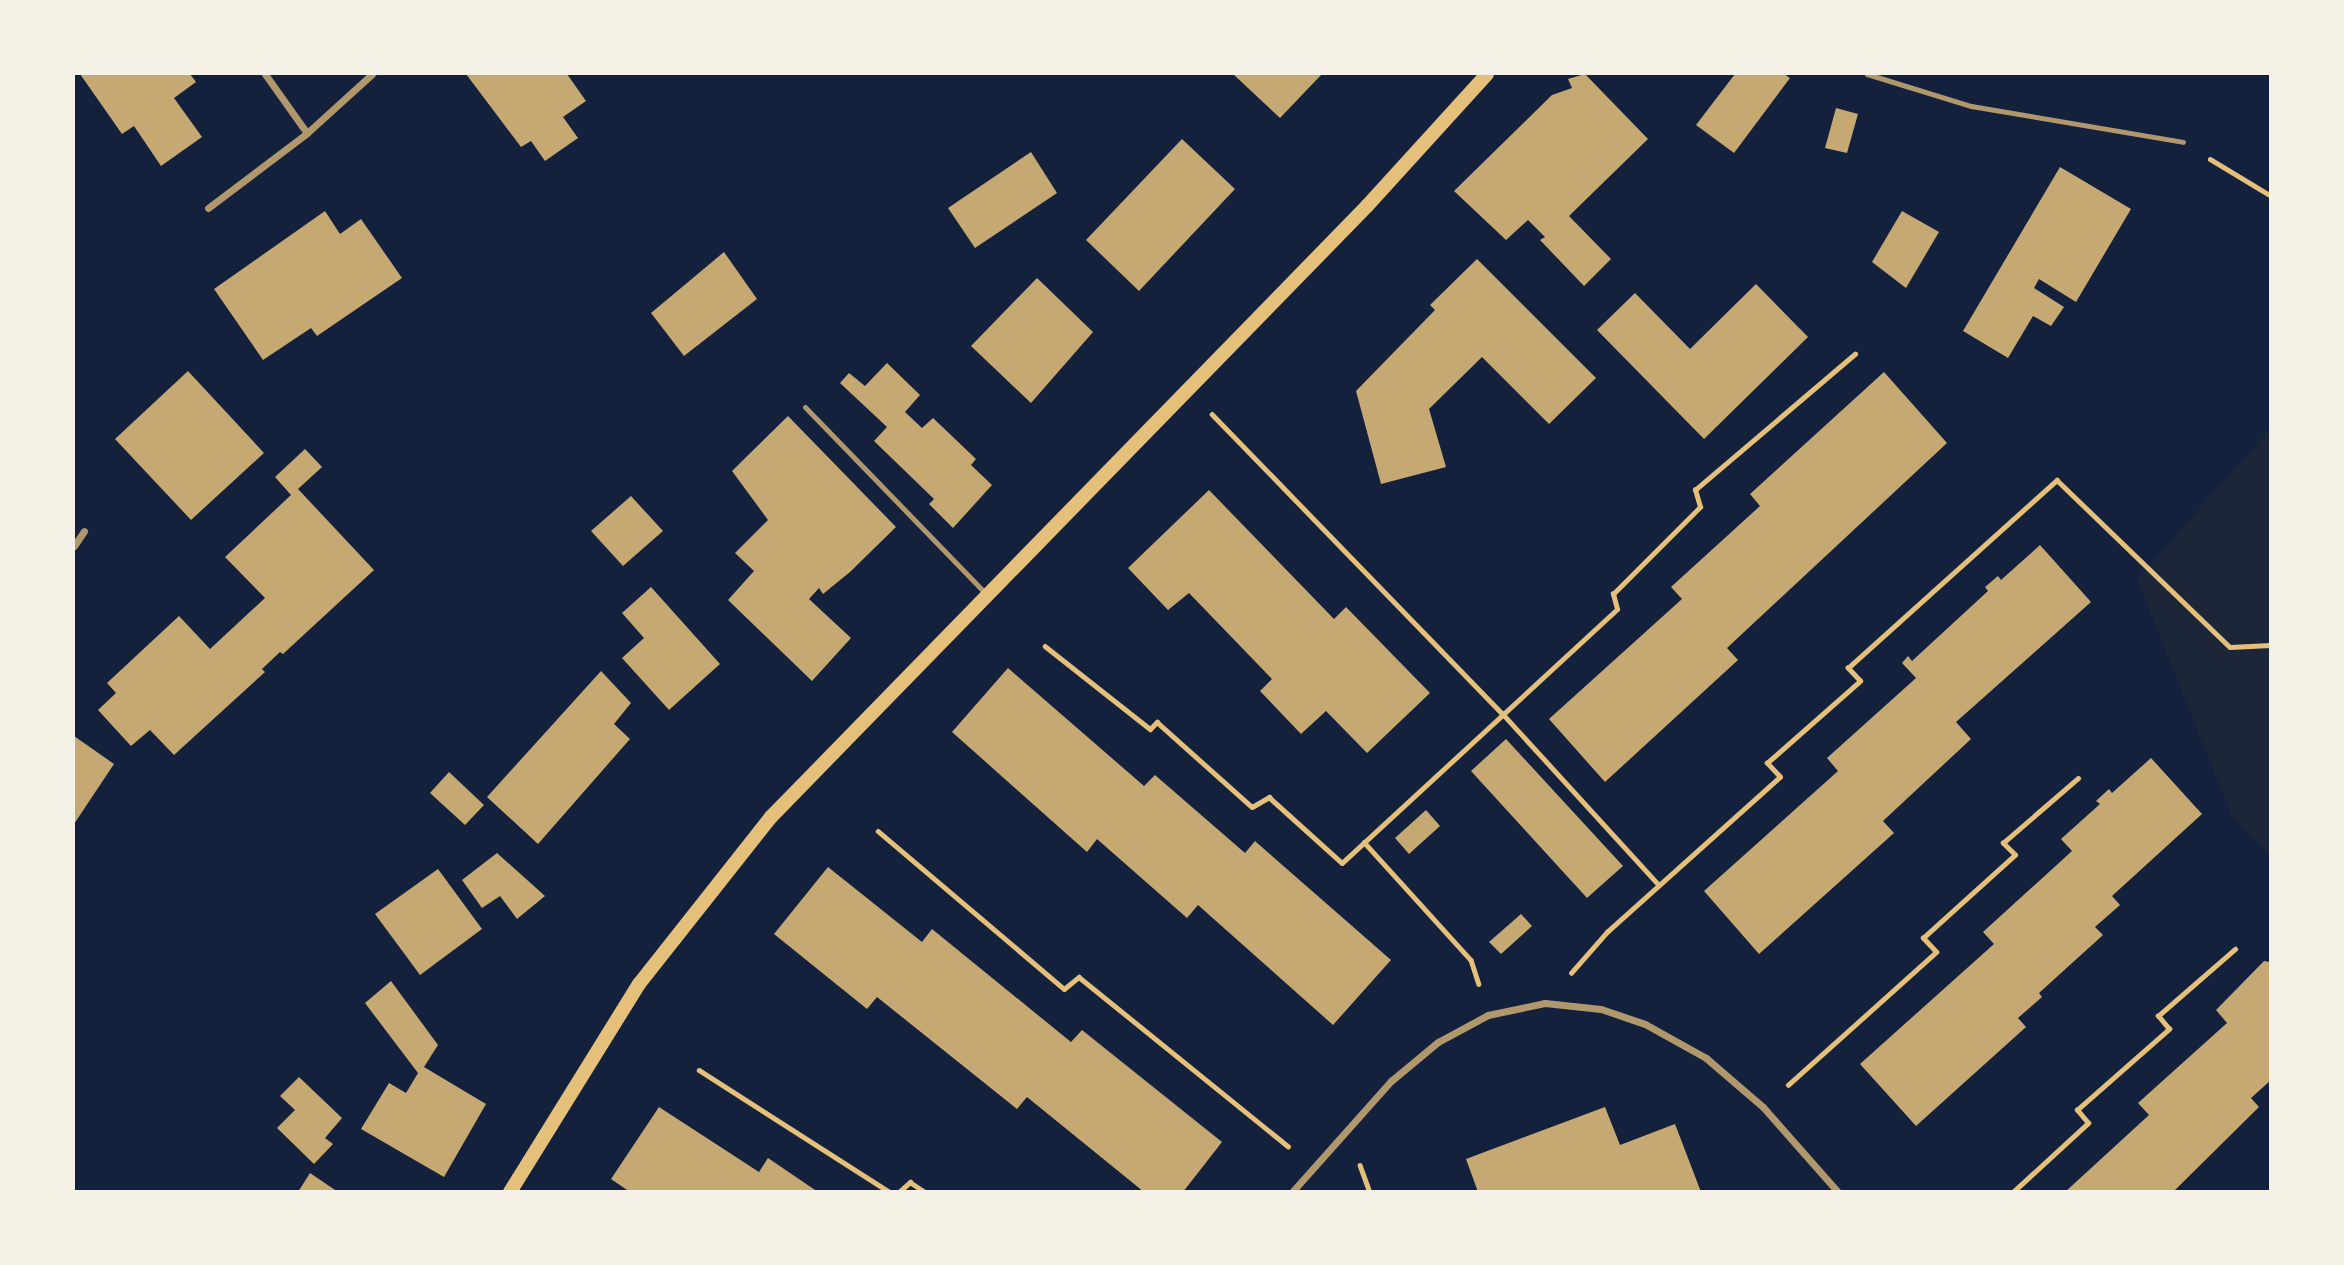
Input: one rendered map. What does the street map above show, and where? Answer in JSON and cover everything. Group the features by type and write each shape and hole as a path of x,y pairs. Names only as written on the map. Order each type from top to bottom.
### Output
{"main road":[{"path":"509,1192 639,984 771,817 1367,206 1487,74"}],"street":[{"path":"265,74 307,134"},
{"path":"208,208 307,134 372,74"},
{"path":"74,546 84,531"},
{"path":"1292,1192 1311,1165 1391,1081 1438,1042 1488,1015 1545,1003 1601,1009 1645,1024 1706,1058 1763,1107 1838,1192"}],"lane":[{"path":"1867,74 1971,106 2183,142"},
{"path":"805,407 986,594"}],"path":[{"path":"2183,142 2270,195"},
{"path":"1045,646 1150,729 1157,722 1252,807 1269,797 1342,863 1617,609 1613,594 1700,507 1695,490 1855,354"},
{"path":"1218,422 1502,713 1660,885"},
{"path":"1545,1003 1607,932 1780,777 1767,763 1860,681 1848,668 2057,480 2230,647 2270,645"},
{"path":"1763,1107 1936,952 1923,938 2015,855 2003,843 2078,778"},
{"path":"878,831 1063,989 1079,977 1311,1165"},
{"path":"1364,842 1471,960 1488,1015"},
{"path":"2013,1192 2088,1124 2077,1110 2169,1029 2158,1016 2235,949"},
{"path":"699,1070 890,1192"},
{"path":"899,1192 910,1182 925,1192"}],"shaded area":[{"path":"2270,429 2270,857 2231,815 2137,579"}],"building":[{"path":"80,74 190,74 196,82 174,98 202,137 161,166 134,126 122,134"},
{"path":"466,74 567,74 586,101 563,117 578,138 545,161 531,141 521,147"},
{"path":"1233,74 1322,74 1280,118"},
{"path":"1585,74 1648,139 1569,216 1611,259 1584,286 1540,240 1545,237 1528,220 1506,240 1454,191 1552,95 1572,88 1568,79"},
{"path":"1735,74 1784,74 1790,78 1734,153 1696,125"},
{"path":"1836,108 1858,114 1847,153 1825,148"},
{"path":"1182,139 1235,189 1139,291 1086,240"},
{"path":"1031,152 1057,193 975,248 948,208"},
{"path":"2060,167 2131,209 2076,302 2039,279 2034,288 2064,307 2051,326 2033,316 2008,358 1963,331"},
{"path":"325,211 340,234 361,219 402,278 317,336 311,328 263,360 214,289"},
{"path":"1902,211 1939,232 1906,288 1872,262"},
{"path":"724,252 757,299 684,356 651,313"},
{"path":"1477,259 1596,378 1549,424 1482,357 1429,409 1446,467 1381,484 1356,391 1435,310 1430,305"},
{"path":"1037,278 1093,332 1031,403 971,346"},
{"path":"1756,284 1808,337 1704,439 1597,330 1635,293 1690,349"},
{"path":"887,363 920,395 905,412 922,428 933,418 976,459 971,465 992,485 953,528 929,504 934,499 874,441 887,427 840,383 849,373 865,386"},
{"path":"188,371 264,453 191,520 115,439"},
{"path":"1884,372 1947,443 1727,648 1738,660 1605,782 1549,719 1682,599 1671,587 1760,506 1750,494"},
{"path":"788,416 896,527 850,572 823,594 819,588 809,599 851,638 812,681 728,600 754,571 735,553 768,520 732,471"},
{"path":"305,449 322,467 298,489 374,570 283,654 280,652 262,669 265,672 174,755 150,730 131,746 98,710 116,693 107,683 179,616 210,649 265,598 225,557 291,495 275,477"},
{"path":"1209,490 1334,619 1346,607 1430,693 1367,753 1326,711 1301,734 1260,691 1272,679 1189,593 1168,610 1128,568"},
{"path":"631,496 663,531 623,566 591,531"},
{"path":"2040,545 2091,602 1956,722 1971,739 1883,821 1894,833 1759,954 1704,891 1838,771 1827,758 1916,678 1902,663 1908,656 1912,661 1988,591 1985,587 1998,576 2001,580"},
{"path":"651,587 720,664 669,710 622,658 644,638 622,613"},
{"path":"1008,668 1144,786 1155,775 1245,853 1255,841 1391,960 1333,1025 1198,905 1187,918 1097,839 1087,852 952,732"},
{"path":"601,671 631,703 614,724 630,739 538,844 487,797"},
{"path":"74,736 114,764 74,824"},
{"path":"1506,739 1623,866 1587,898 1471,771"},
{"path":"2151,758 2202,814 2112,896 2120,905 2095,927 2103,935 2039,993 2042,997 2018,1018 2026,1027 1916,1126 1860,1064 1994,944 1983,932 2072,851 2061,839 2100,804 2096,801 2109,789 2112,793"},
{"path":"449,772 484,805 465,825 430,793"},
{"path":"1426,810 1440,826 1409,854 1395,838"},
{"path":"497,853 545,896 517,919 500,896 482,908 462,880"},
{"path":"828,867 922,942 932,929 1071,1042 1082,1030 1222,1142 1183,1192 1144,1192 1027,1097 1017,1109 877,997 867,1009 774,934"},
{"path":"438,869 482,929 420,975 375,914"},
{"path":"1521,914 1532,926 1501,954 1489,942"},
{"path":"2264,961 2270,962 2270,1081 2251,1098 2259,1107 2173,1192 2065,1192 2149,1115 2138,1103 2227,1023 2216,1010"},
{"path":"391,981 438,1045 424,1067 486,1104 444,1177 361,1129 389,1083 406,1093 418,1073 365,1003"},
{"path":"299,1077 342,1118 325,1138 333,1144 314,1164 277,1128 295,1110 280,1096"},
{"path":"659,1107 759,1172 768,1158 818,1192 630,1192 611,1179"},
{"path":"1605,1107 1620,1145 1675,1124 1701,1192 1478,1192 1466,1159"},
{"path":"310,1173 338,1192 298,1192"}]}
